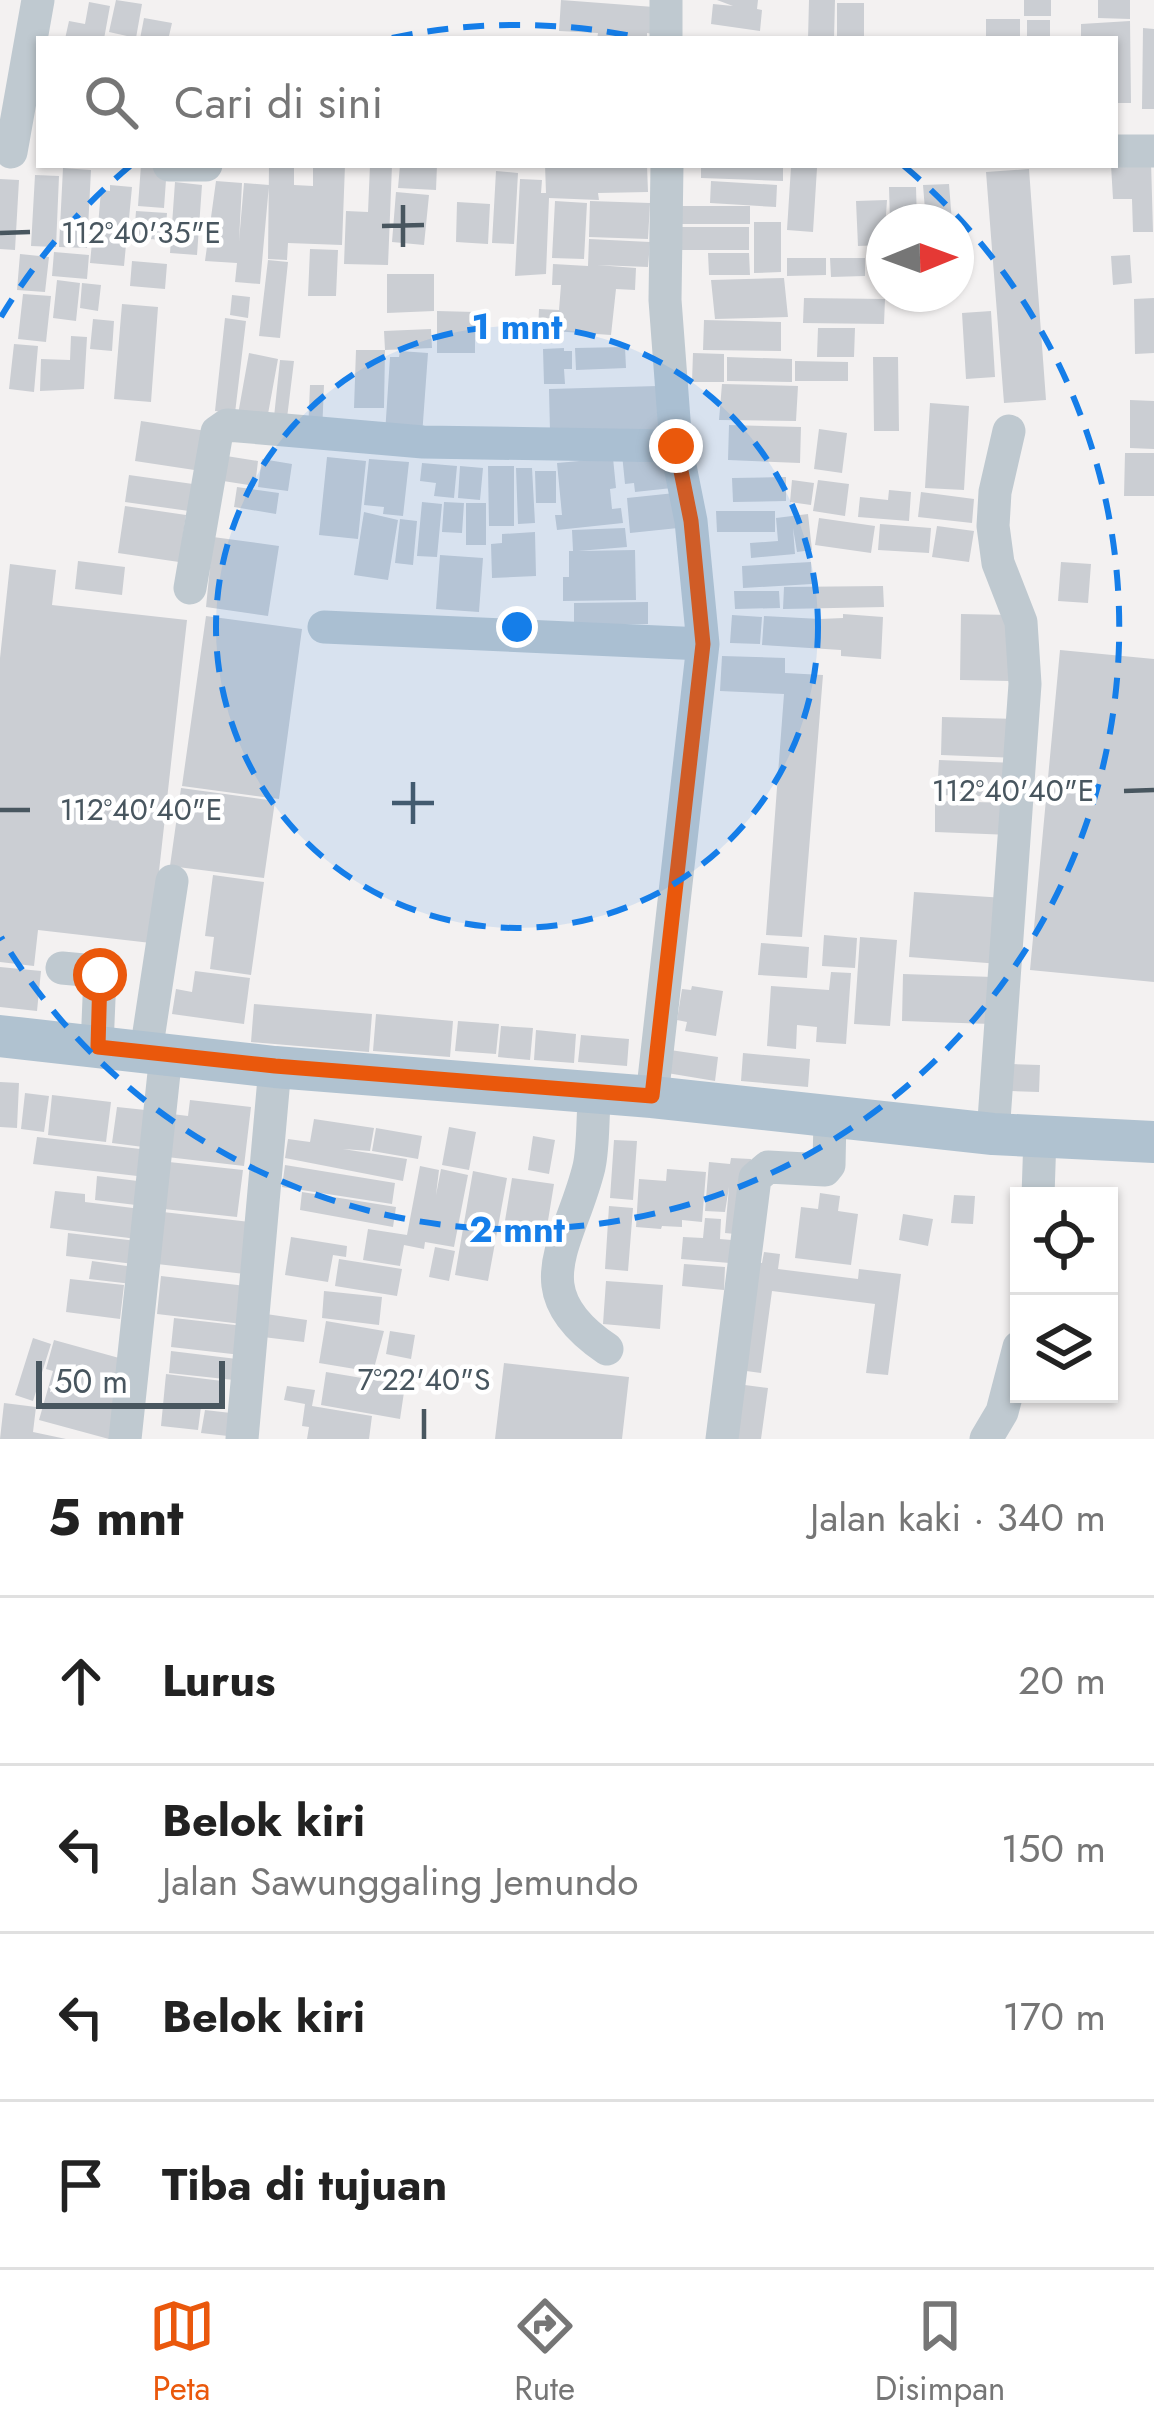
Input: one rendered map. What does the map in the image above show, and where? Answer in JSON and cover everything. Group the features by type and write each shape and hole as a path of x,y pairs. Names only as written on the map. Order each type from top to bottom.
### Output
{"main road":[{"path":"0,1036 98,1047 159,1078 274,1073 593,1112 652,1096 829,1139 993,1134 1154,1142"}],"street":[{"path":"17,152 38,0"},
{"path":"666,0 666,36"},
{"path":"1118,151 1154,151"},
{"path":"652,1096 703,644 691,521 676,446 665,300 667,168"},
{"path":"190,588 218,432 227,425 423,442 676,446"},
{"path":"993,1134 1025,684 1021,622 998,563 993,526 995,492 1010,431"},
{"path":"324,627 703,644"},
{"path":"125,1439 172,881"},
{"path":"62,968 100,975 98,1047"},
{"path":"242,1439 274,1073"},
{"path":"593,1112 590,1165 556,1267 563,1307 582,1332 607,1349"},
{"path":"1038,1187 1040,1136"},
{"path":"722,1439 755,1178 768,1167 822,1172 829,1139"},
{"path":"986,1439 1001,1412 1010,1380"}],"building":[{"path":"116,0 142,4 136,36 109,32"},
{"path":"561,0 654,7 653,34 647,36 559,31"},
{"path":"717,0 758,0 760,31 711,24 713,4 733,6"},
{"path":"809,0 835,0 834,36 808,36"},
{"path":"1024,0 1051,0 1051,16 1024,16"},
{"path":"1098,0 1130,0 1130,19 1098,18"},
{"path":"89,2 110,6 105,36 66,36 69,21 85,24"},
{"path":"837,3 864,3 864,36 837,36"},
{"path":"144,18 172,23 169,36 141,36"},
{"path":"986,19 1020,19 1020,36 986,36"},
{"path":"1027,20 1050,20 1050,36 1027,36"},
{"path":"1130,21 1131,103 1118,103 1118,36 1081,36 1081,24"},
{"path":"1143,28 1154,29 1154,109 1142,109"},
{"path":"1151,161 1153,232 1133,232 1132,199 1113,199 1111,168"},
{"path":"63,168 91,170 87,248 59,247"},
{"path":"141,168 167,168 164,208 138,206"},
{"path":"269,168 294,168 294,185 313,186 313,168 345,168 342,245 288,243 287,260 268,259"},
{"path":"370,168 392,168 388,265 344,264 346,211 368,212"},
{"path":"400,168 437,168 436,190 398,188"},
{"path":"545,168 647,168 648,192 598,193 599,200 549,198 546,274 515,276 520,179 542,180 541,193 546,193"},
{"path":"701,168 783,168 783,181 701,178"},
{"path":"791,168 817,168 813,232 787,230"},
{"path":"1029,169 1046,400 1004,403 986,172"},
{"path":"496,171 518,173 514,244 492,243"},
{"path":"35,175 59,176 56,247 31,246"},
{"path":"0,179 19,180 15,250 0,249"},
{"path":"216,181 242,183 239,241 244,183 269,185 260,284 235,282 237,263 205,261"},
{"path":"711,181 777,185 776,207 710,203"},
{"path":"175,182 202,185 197,255 170,253"},
{"path":"949,184 951,204 925,204 923,185"},
{"path":"110,185 132,187 128,229 98,226 101,190 110,191"},
{"path":"889,187 916,187 916,204 889,204"},
{"path":"396,192 429,195 424,245 392,242"},
{"path":"887,200 887,204 866,204 866,246 858,246 856,201"},
{"path":"555,201 587,203 584,259 552,258"},
{"path":"590,201 650,203 648,239 589,237"},
{"path":"457,202 490,204 488,244 456,242"},
{"path":"679,206 750,206 750,224 679,224"},
{"path":"136,211 167,213 165,240 134,238"},
{"path":"754,222 781,222 781,272 754,273"},
{"path":"678,227 749,227 749,250 678,250"},
{"path":"93,232 127,234 124,266 90,263"},
{"path":"589,239 650,242 648,267 597,265 636,268 635,290 616,289 611,335 538,330 539,309 559,310 561,285 552,285 553,264 588,266"},
{"path":"310,249 338,250 336,296 308,296"},
{"path":"54,252 89,255 87,279 52,276"},
{"path":"708,253 749,253 750,275 709,275"},
{"path":"20,254 49,257 45,292 17,290"},
{"path":"1130,255 1132,283 1113,285 1111,256"},
{"path":"787,258 826,258 826,275 787,276"},
{"path":"830,258 865,258 865,276 831,277"},
{"path":"268,260 288,262 280,338 259,336"},
{"path":"132,261 167,264 165,289 130,286"},
{"path":"387,274 434,274 434,311 387,313"},
{"path":"784,278 788,317 715,319 711,280"},
{"path":"57,280 80,283 76,321 53,318"},
{"path":"82,283 101,285 98,311 80,308"},
{"path":"23,294 51,296 46,342 18,339"},
{"path":"232,295 250,297 248,318 230,315"},
{"path":"804,298 866,299 866,312 884,312 884,324 803,323"},
{"path":"1154,298 1154,353 1135,354 1134,299"},
{"path":"122,304 158,307 151,402 114,399"},
{"path":"437,311 475,312 475,353 437,353"},
{"path":"991,311 995,377 966,379 962,313"},
{"path":"225,318 246,321 235,413 215,411"},
{"path":"93,319 114,321 112,351 90,349"},
{"path":"704,320 781,322 781,351 703,350"},
{"path":"818,328 855,328 854,357 817,357"},
{"path":"431,329 432,348 385,350 384,331"},
{"path":"71,336 87,337 84,389 40,391 41,359 70,360"},
{"path":"14,344 38,346 34,392 9,389"},
{"path":"625,347 626,368 576,370 575,348"},
{"path":"543,349 572,351 572,369 564,369 565,384 544,384"},
{"path":"356,350 385,350 384,408 354,408"},
{"path":"400,351 428,353 422,436 385,434 390,357 399,357"},
{"path":"249,353 278,359 266,425 237,420"},
{"path":"693,353 724,354 724,382 692,382"},
{"path":"727,357 792,359 792,382 727,381"},
{"path":"873,357 898,357 899,431 874,431"},
{"path":"280,360 294,361 287,418 274,417"},
{"path":"795,361 848,362 848,381 795,381"},
{"path":"722,384 798,386 796,421 719,420"},
{"path":"310,385 324,385 322,433 308,432"},
{"path":"658,386 659,429 550,432 549,389"},
{"path":"1130,400 1154,401 1154,449 1130,448"},
{"path":"930,403 969,406 964,490 925,488"},
{"path":"141,421 206,431 201,471 135,461"},
{"path":"729,425 801,427 800,463 728,460"},
{"path":"819,429 847,433 842,473 814,469"},
{"path":"669,449 672,488 635,492 634,483 625,484 622,454"},
{"path":"1125,453 1154,453 1154,496 1124,496"},
{"path":"220,455 258,461 255,486 217,480"},
{"path":"327,457 366,461 358,539 319,535"},
{"path":"613,458 612,509 621,508 623,523 557,530 555,515 562,515 557,463"},
{"path":"262,459 292,464 288,491 258,487"},
{"path":"369,459 409,462 403,516 364,505"},
{"path":"422,463 457,466 454,498 434,496 436,483 420,481"},
{"path":"460,466 483,468 480,500 458,498"},
{"path":"488,466 514,466 514,526 489,526"},
{"path":"516,468 532,468 535,523 518,524"},
{"path":"535,471 556,471 556,503 536,503"},
{"path":"129,475 193,484 189,511 125,502"},
{"path":"786,477 786,501 733,502 732,478"},
{"path":"792,480 814,483 811,505 790,502"},
{"path":"818,480 849,484 845,516 813,511"},
{"path":"237,487 279,493 276,514 234,507"},
{"path":"889,490 911,492 909,521 858,517 860,497 888,500"},
{"path":"921,492 974,499 972,523 918,517"},
{"path":"675,493 678,528 630,533 627,498"},
{"path":"422,502 442,504 437,557 417,556"},
{"path":"444,502 464,503 462,533 442,532"},
{"path":"466,503 486,503 486,545 466,545"},
{"path":"125,506 186,515 179,562 118,553"},
{"path":"716,511 775,511 775,532 717,532"},
{"path":"364,512 398,520 388,580 354,575"},
{"path":"808,514 812,550 797,552 793,528 795,554 751,558 750,543 778,541 776,518"},
{"path":"819,518 875,526 871,553 815,545"},
{"path":"400,519 417,521 413,565 395,563"},
{"path":"880,524 931,528 929,553 878,550"},
{"path":"937,526 974,531 969,562 932,557"},
{"path":"625,528 627,547 578,551 635,550 636,600 563,601 563,577 569,577 569,551 573,551 572,530"},
{"path":"535,532 536,576 492,578 491,544 502,543 502,534"},
{"path":"213,537 279,546 268,616 206,607"},
{"path":"440,555 483,558 479,612 436,609"},
{"path":"78,561 125,567 122,595 75,589"},
{"path":"811,562 812,584 743,588 742,566"},
{"path":"1061,562 1091,564 1088,603 1058,601"},
{"path":"10,564 56,570 52,605 187,620 151,943 38,930 34,966 0,962 0,658"},
{"path":"883,586 884,607 783,609 784,587"},
{"path":"734,591 779,591 780,608 735,609"},
{"path":"648,602 648,624 574,625 574,603"},
{"path":"843,614 883,617 881,659 841,656 841,650 762,645 764,616 820,619 843,618"},
{"path":"961,614 1011,615 1010,681 960,680"},
{"path":"732,615 762,617 760,644 730,643"},
{"path":"206,616 302,629 279,799 182,786"},
{"path":"1060,650 1154,659 1154,982 1030,970"},
{"path":"722,656 785,658 785,673 823,675 802,937 766,935 784,694 720,691"},
{"path":"942,717 1020,719 1019,758 941,755"},
{"path":"939,760 1016,763 1015,797 937,795"},
{"path":"181,788 275,801 264,878 170,866"},
{"path":"935,801 1013,803 1011,835 935,832"},
{"path":"213,875 264,882 251,975 210,969 214,937 205,936"},
{"path":"914,892 1005,898 1000,964 909,957"},
{"path":"824,935 857,938 855,968 822,966"},
{"path":"860,937 897,940 890,1026 854,1024"},
{"path":"761,943 809,947 807,978 758,975"},
{"path":"0,967 41,971 37,1011 0,1007"},
{"path":"195,971 250,978 244,1024 172,1014 176,989 192,992"},
{"path":"831,972 851,973 846,1044 816,1042 817,1027 797,1025 796,1049 767,1046 771,986 829,990"},
{"path":"903,974 993,977 991,1024 902,1021"},
{"path":"682,989 723,991 716,1036 685,1031 687,1022 677,1020"},
{"path":"254,1004 372,1014 369,1052 251,1042"},
{"path":"376,1014 453,1021 450,1057 373,1051"},
{"path":"458,1021 499,1024 496,1054 455,1051"},
{"path":"501,1026 533,1028 530,1060 498,1057"},
{"path":"536,1030 576,1034 574,1063 534,1060"},
{"path":"581,1035 629,1039 627,1066 578,1062"},
{"path":"670,1050 718,1057 715,1081 667,1073"},
{"path":"743,1053 810,1059 808,1087 741,1081"},
{"path":"1012,1064 1040,1065 1039,1092 1011,1091"},
{"path":"0,1082 19,1083 17,1128 0,1127"},
{"path":"25,1093 49,1096 44,1132 21,1129"},
{"path":"52,1095 111,1102 106,1142 48,1135"},
{"path":"190,1100 251,1107 244,1166 167,1157 172,1114 188,1116"},
{"path":"117,1107 155,1111 151,1148 112,1143"},
{"path":"314,1119 374,1128 370,1151 343,1149 407,1159 403,1181 285,1158 288,1139 310,1142"},
{"path":"449,1127 476,1132 469,1170 442,1165"},
{"path":"376,1128 422,1136 418,1159 372,1151"},
{"path":"533,1136 555,1140 549,1174 528,1170"},
{"path":"37,1137 149,1150 146,1177 33,1164"},
{"path":"614,1140 637,1141 633,1200 610,1198"},
{"path":"731,1158 751,1159 745,1235 725,1233 729,1187 725,1212 705,1211 709,1162 730,1164"},
{"path":"169,1162 243,1170 237,1217 164,1209"},
{"path":"285,1165 395,1183 392,1204 282,1187"},
{"path":"420,1166 439,1170 436,1195 441,1169 468,1175 454,1247 425,1242 424,1249 404,1245 400,1266 363,1260 368,1229 407,1235"},
{"path":"667,1169 706,1172 702,1222 682,1220 682,1227 661,1229 636,1227 639,1179 666,1181"},
{"path":"473,1171 507,1178 488,1281 455,1275"},
{"path":"97,1176 146,1182 144,1206 95,1200"},
{"path":"512,1178 554,1184 545,1239 503,1233"},
{"path":"55,1191 85,1194 85,1202 141,1209 137,1239 50,1228"},
{"path":"302,1192 396,1207 393,1227 300,1210"},
{"path":"820,1193 840,1196 838,1211 858,1214 851,1265 795,1258 801,1207 818,1209"},
{"path":"954,1195 975,1196 973,1224 951,1223"},
{"path":"609,1206 633,1208 628,1271 605,1269"},
{"path":"163,1212 250,1222 245,1274 157,1264"},
{"path":"903,1214 933,1219 928,1246 899,1240"},
{"path":"705,1218 721,1219 720,1239 743,1241 742,1264 681,1259 683,1237 703,1238"},
{"path":"68,1233 137,1241 134,1264 66,1256"},
{"path":"291,1237 347,1246 346,1257 333,1255 328,1282 285,1275"},
{"path":"435,1247 455,1251 449,1281 429,1277"},
{"path":"764,1252 780,1254 778,1269 858,1279 859,1269 901,1274 888,1375 866,1373 875,1304 772,1291 761,1373 739,1370 753,1262 762,1263"},
{"path":"339,1259 402,1269 397,1296 335,1286"},
{"path":"92,1261 134,1267 132,1284 89,1279"},
{"path":"684,1264 725,1267 724,1290 682,1286"},
{"path":"161,1276 246,1286 242,1324 157,1314"},
{"path":"70,1279 124,1285 120,1319 66,1312"},
{"path":"606,1281 663,1285 660,1329 603,1324"},
{"path":"324,1291 382,1297 379,1325 322,1318"},
{"path":"266,1314 307,1320 304,1342 263,1337"},
{"path":"174,1318 244,1326 241,1355 171,1347"},
{"path":"326,1321 384,1331 373,1372 319,1363"},
{"path":"390,1331 415,1335 411,1359 386,1354"},
{"path":"33,1338 51,1344 33,1401 15,1395"},
{"path":"54,1340 130,1361 109,1439 39,1420 53,1371 46,1369"},
{"path":"171,1351 237,1359 234,1380 169,1373"},
{"path":"504,1363 629,1377 622,1439 495,1439"},
{"path":"389,1368 407,1372 400,1419 321,1405 326,1372 386,1382"},
{"path":"166,1374 222,1381 219,1409 201,1407 198,1430 161,1426"},
{"path":"737,1384 768,1388 761,1439 730,1439"},
{"path":"287,1386 315,1390 312,1406 372,1416 369,1439 307,1439 309,1427 302,1426 305,1404 284,1400"},
{"path":"4,1403 36,1407 33,1432 66,1439 0,1439"},
{"path":"205,1410 231,1413 228,1436 201,1433"}],"route":[{"path":"100,975 98,1047 652,1096 703,644 691,521 676,446"}]}
